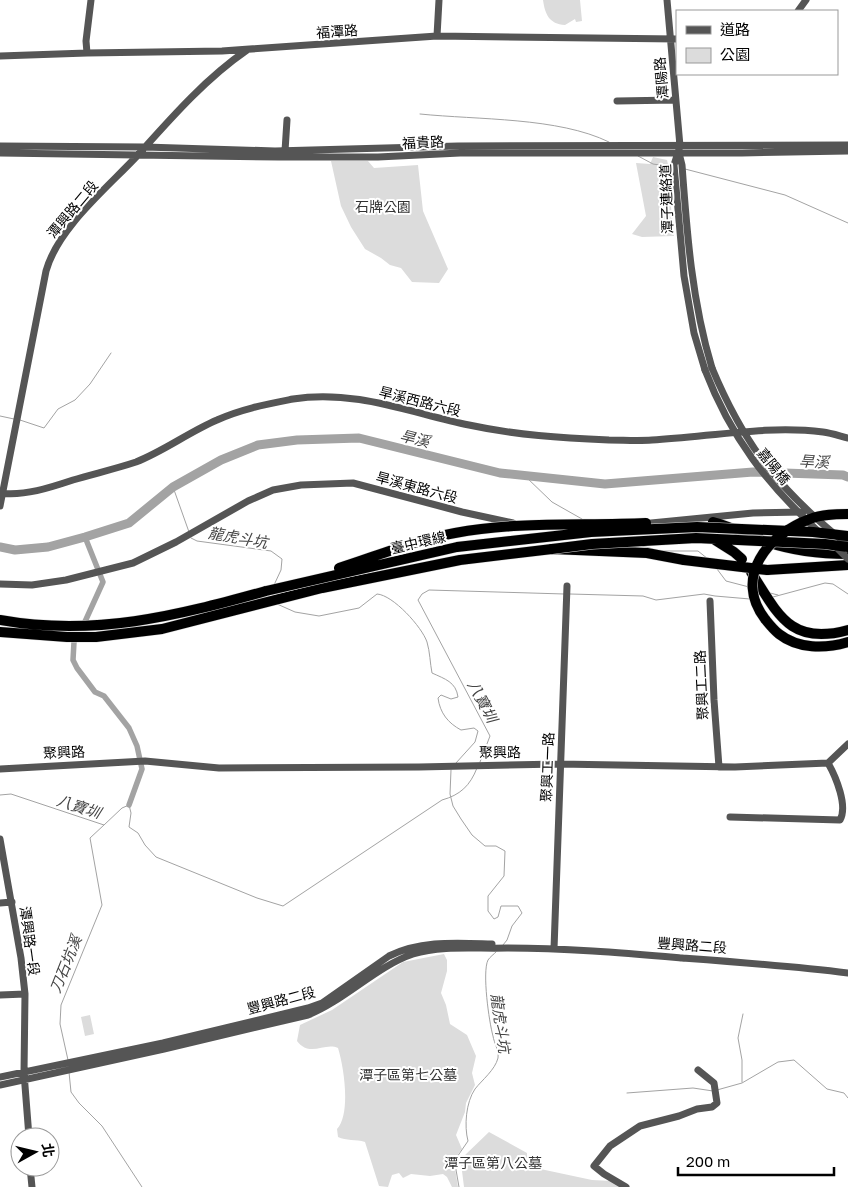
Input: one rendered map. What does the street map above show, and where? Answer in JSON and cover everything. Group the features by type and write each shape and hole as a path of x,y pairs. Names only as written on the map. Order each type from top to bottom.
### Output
{"highway":[{"path":"848,513 812,518 775,538 765,549 756,566 753,584 755,604 778,634 808,647 839,645 848,642"},
{"path":"266,591 392,551 420,540 456,532 526,524 713,522 766,542 795,549 816,553 848,554"},
{"path":"638,524 716,540 742,559 775,611 789,624 807,633 835,633 848,630"},
{"name":"臺中環線","path":"0,620 20,624 92,627 120,624 163,617 457,547 591,532 697,527 813,532 848,536"},
{"name":"臺中環線","path":"0,632 67,637 96,637 162,629 322,588 460,560 592,544 696,538 848,546"},
{"path":"552,549 647,553 767,570 848,565"}],"street":[{"path":"87,53 86,41 91,0"},
{"path":"437,36 439,0"},
{"name":"潭陽路","path":"667,0 674,39 679,149"},
{"name":"福潭路","path":"0,56 248,50 437,36 674,39"},
{"name":"潭興路二段","path":"0,506 48,264 68,230 144,147 195,95 232,61 248,50"},
{"path":"617,101 676,100"},
{"path":"285,151 287,120"},
{"name":"福貴路","path":"0,153 378,157 470,153 848,145"},
{"name":"福貴路","path":"0,146 144,147 285,151 458,146 848,152"},
{"name":"潭子連絡道","path":"679,149 695,298 709,369"},
{"name":"嘉陽橋","path":"709,369 735,418 768,468 799,503 848,546"},
{"name":"嘉陽橋","path":"709,369 725,416 755,464 796,511 848,559"},
{"name":"旱溪西路六段","path":"1,494 37,491 136,462 199,428 232,414 265,405 319,397 376,402 468,425 530,435 649,441 761,431 786,431 823,432 848,438"},
{"name":"旱溪東路六段","path":"0,584 32,585 66,580 133,563 176,542 248,501 273,490 300,485 353,483 462,512 516,523 550,526 608,527 753,513 848,513"},
{"name":"聚興工一路","path":"554,949 559,764 567,586"},
{"name":"聚興工二路","path":"710,601 719,767"},
{"path":"730,817 840,820 846,814 847,806 839,783 828,763 848,744"},
{"name":"聚興路","path":"0,769 145,761 219,768 559,764 719,767 828,763"},
{"name":"潭興路一段","path":"0,839 22,958 25,994 24,1076 28,1127"},
{"path":"0,903 12,902"},
{"name":"豐興路二段","path":"24,1076 69,1067 308,1008 322,1003 389,956 417,946 444,943 554,949 736,961 848,974"},
{"path":"0,995 25,994"},
{"path":"626,1187 594,1166 610,1146 640,1126 679,1116 696,1109 712,1107 717,1103 714,1083 698,1070"},
{"path":"0,1077 24,1076"},
{"path":"0,1084 24,1076"}],"green space":[{"path":"543,0 580,0 582,21 576,22 575,19 565,25 555,23 547,14"},
{"path":"653,157 667,160 674,236 642,237 632,234 646,216 636,163 650,164"},
{"name":"石牌公園","path":"331,161 368,161 374,168 418,165 423,211 448,269 439,283 412,282 401,268 390,265 365,249 351,227 341,206"},
{"name":"潭子區第七公墓","path":"444,954 447,960 447,971 441,993 450,1024 467,1035 476,1056 472,1073 475,1085 466,1103 465,1112 456,1135 462,1149 455,1162 458,1187 452,1187 447,1177 443,1174 430,1176 411,1174 403,1178 399,1173 392,1175 388,1187 379,1186 365,1142 338,1137 337,1129 344,1113 345,1090 338,1048 312,1049 302,1046 297,1041 300,1025 332,1010 403,962"},
{"path":"90,1015 94,1034 85,1036 81,1017"},
{"name":"潭子區第八公墓","path":"489,1132 527,1153 527,1161 531,1167 592,1180 612,1181 622,1187 464,1187 461,1163 463,1157"}],"waterway":[{"path":"420,114 542,124 589,134 609,142"},
{"path":"638,156 653,164 672,167"},
{"path":"685,169 785,195 848,223"},
{"path":"20,420 44,428 58,409 75,400 90,384 111,353"},
{"path":"0,416 14,419"},
{"name":"旱溪","path":"0,547 15,550 48,547 129,523 173,487 221,460 258,445 297,440 359,438 500,473 605,484 753,472 843,475 848,477"},
{"path":"525,476 552,502 582,519"},
{"name":"龍虎斗坑","path":"173,487 189,532"},
{"name":"刀石坑溪","path":"83,626 103,582 85,537"},
{"name":"龍虎斗坑","path":"191,538 197,541 271,551 282,559 281,570 274,585"},
{"path":"642,546 653,549"},
{"path":"662,551 698,551 708,559"},
{"path":"717,569 726,581 749,587"},
{"name":"八寶圳","path":"773,597 825,583 833,584 848,594"},
{"name":"八寶圳","path":"480,762 490,736 418,600 422,594 429,590 564,594"},
{"name":"八寶圳","path":"770,593 778,595"},
{"name":"龍虎斗坑","path":"277,604 295,612 319,616 359,608 377,594 384,596 399,606 413,620 427,642 432,673 452,684 457,692 458,697 451,699 441,695 438,698 443,713 452,724 461,730 474,728 478,731 475,742 456,763"},
{"name":"八寶圳","path":"570,594 643,596 656,600 704,594 750,599"},
{"name":"刀石坑溪","path":"77,636 74,642 73,660 77,668 95,692 104,696 129,728 137,746 142,769 129,805"},
{"name":"八寶圳","path":"0,795 11,794 104,825 122,808 129,805 131,813 129,827 138,833 145,845 156,857 257,898 283,906 442,800 464,789 477,768"},
{"name":"龍虎斗坑","path":"451,770 450,794 453,806 461,819 472,835 485,846 496,846 505,851 504,876 488,896 488,911 494,919 498,917 501,906 518,906 522,913 512,926 503,945"},
{"name":"刀石坑溪","path":"68,1060 60,1024 61,1005 102,905 90,838 104,825"},
{"name":"龍虎斗坑","path":"459,1187 455,1164 457,1157 468,1141 466,1121 470,1100 475,1089 491,1071 498,1058 490,1020 486,975 488,960 496,952"},
{"path":"742,1082 742,1060 738,1038 743,1014"},
{"path":"717,1090 742,1083 778,1062 794,1060 827,1089 844,1093 848,1098"},
{"name":"刀石坑溪","path":"69,1072 71,1092 102,1126 142,1187"},
{"path":"627,1093 693,1088 713,1091"}]}
